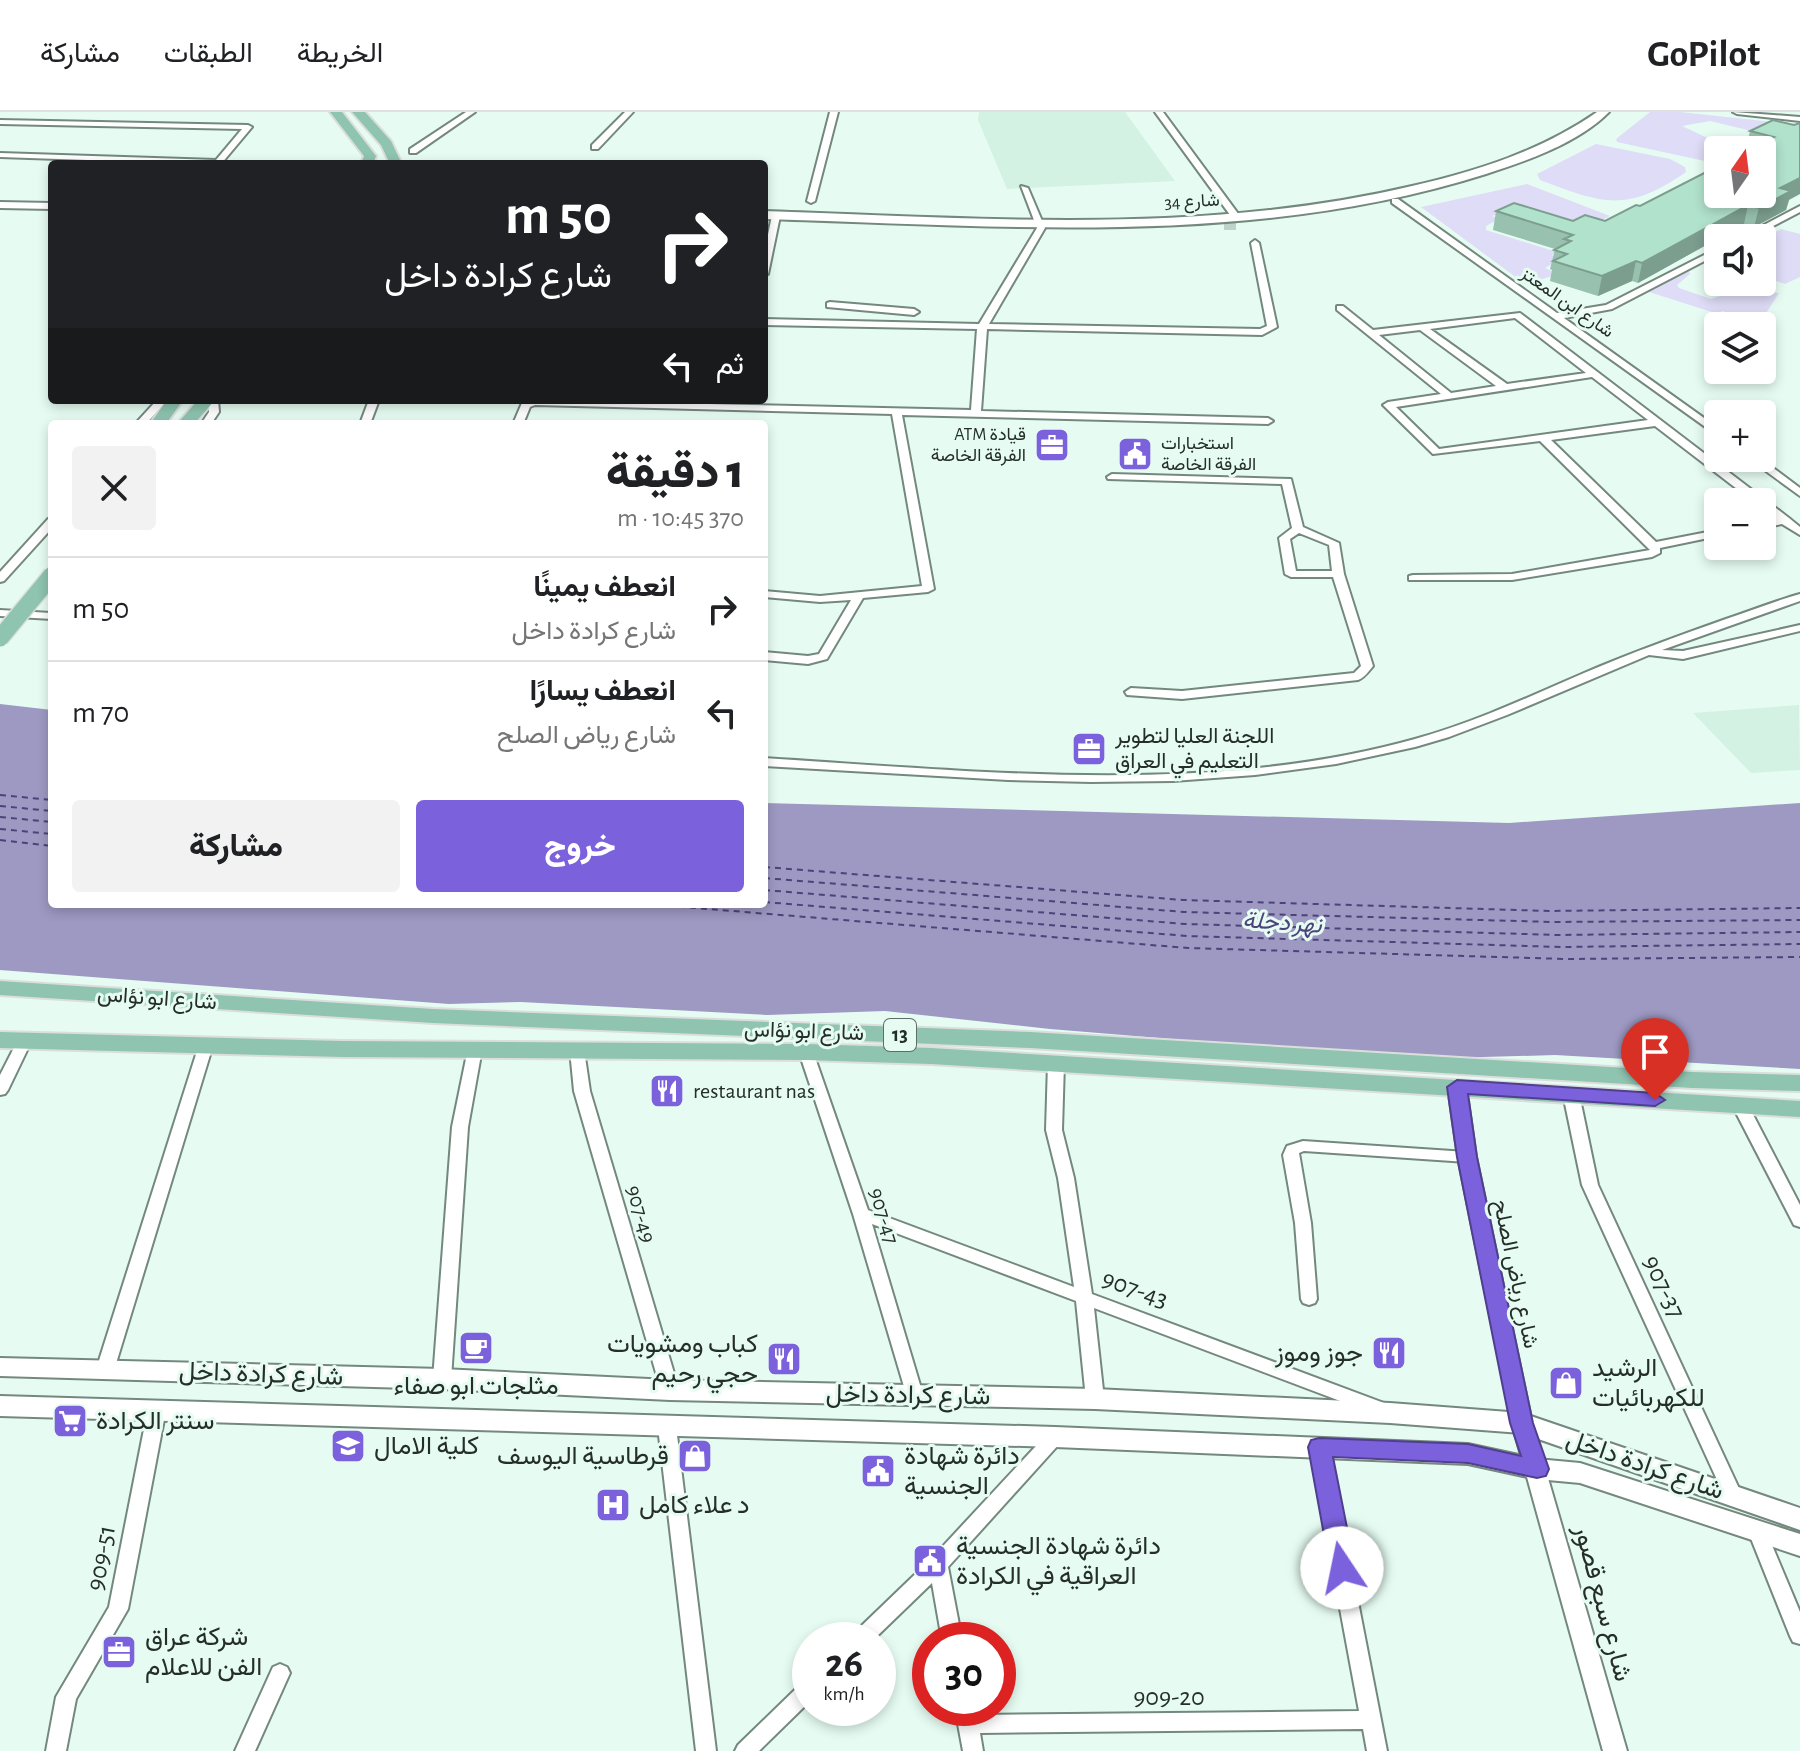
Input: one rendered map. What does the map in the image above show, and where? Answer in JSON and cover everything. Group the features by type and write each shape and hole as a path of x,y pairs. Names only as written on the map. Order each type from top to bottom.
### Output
{"main road":[{"path":"336,112 367,151 367,160"},
{"path":"358,112 387,144 394,160"},
{"name":"شارع 34","path":"1236,220 1380,198 1458,179 1545,147 1604,112"},
{"name":"شارع 34","path":"770,219 1041,225 1236,220 1323,214 1395,201 1473,181 1532,161 1582,137 1620,112"},
{"path":"0,621 48,563"},
{"path":"0,638 48,580"},
{"name":"شارع ابو نؤاس","path":"0,988 433,1016 1030,1040 1677,1079 1800,1083"},
{"name":"شارع ابو نؤاس","path":"0,1040 806,1052 1056,1063 1800,1109"},
{"name":"شارع كرادة داخل","path":"0,1367 442,1379 670,1390 1095,1399 1390,1413 1522,1423 1800,1519"},
{"name":"شارع كرادة داخل","path":"0,1406 1055,1437 1468,1454 1537,1469 1580,1473 1800,1545"}],"street":[{"path":"413,151 471,112"},
{"path":"595,147 629,112"},
{"path":"811,201 834,112"},
{"path":"1159,112 1236,220"},
{"path":"1169,112 1236,220"},
{"path":"1737,112 1800,119"},
{"path":"0,122 248,127 220,160"},
{"path":"0,155 116,160"},
{"path":"976,414 982,327 1041,225 1024,188"},
{"path":"0,197 48,198"},
{"name":"شارع ابن المعتز","path":"1395,201 1704,423"},
{"path":"0,205 48,206"},
{"path":"1771,224 1800,209"},
{"path":"768,322 1270,330 1255,243"},
{"path":"1558,316 1609,307 1704,258"},
{"path":"830,305 915,309 909,325"},
{"path":"1340,308 1448,395"},
{"path":"1371,333 1517,315 1800,532"},
{"path":"1422,327 1504,387"},
{"path":"1596,374 1388,405 1437,452 1659,422"},
{"path":"1609,383 1642,377"},
{"path":"196,420 214,412 213,404"},
{"path":"731,404 897,412 1268,421"},
{"path":"768,594 820,599 928,589 897,412"},
{"path":"1413,578 1512,577 1656,551 1544,439"},
{"path":"1772,472 1800,493"},
{"path":"1112,477 1287,481 1298,529"},
{"path":"1776,522 1785,520"},
{"path":"2,575 48,525"},
{"path":"1298,529 1284,538 1291,574 1338,574"},
{"path":"1131,692 1182,695 1358,676 1367,666 1338,574 1334,543 1298,529"},
{"path":"1654,546 1704,536"},
{"path":"768,656 808,660 823,656 859,595"},
{"path":"768,762 1042,778 1148,777 1261,769 1339,759 1476,724 1645,653 1800,597"},
{"path":"0,613 48,616"},
{"path":"1645,653 1683,655 1800,628"},
{"path":"0,1090 25,1040"},
{"path":"105,1370 206,1045"},
{"path":"442,1379 460,1127 475,1049"},
{"name":"907-49","path":"577,1050 582,1091 670,1390"},
{"name":"907-47","path":"806,1052 861,1214 914,1395"},
{"path":"1056,1063 1054,1130 1066,1178 1095,1399"},
{"name":"شارع رياض الصلح","path":"1457,1087 1467,1157 1522,1423 1537,1469"},
{"name":"907-37","path":"1571,1094 1590,1185 1733,1495"},
{"path":"1740,1105 1800,1221"},
{"path":"1309,1299 1303,1223 1291,1155 1293,1150 1303,1146 1467,1157"},
{"name":"907-43","path":"861,1214 1390,1413"},
{"name":"909-51","path":"56,1751 66,1697 118,1609 157,1409"},
{"path":"667,1427 706,1751"},
{"path":"879,1622 938,1565 1055,1437"},
{"path":"1319,1447 1377,1751"},
{"name":"شارع سبع قصور","path":"1537,1469 1615,1751"},
{"path":"1757,1531 1800,1636"},
{"path":"938,1565 949,1622"},
{"path":"245,1751 280,1673"},
{"path":"745,1751 792,1705"},
{"name":"909-20","path":"1016,1716 1371,1720"},
{"path":"968,1726 973,1751"}],"shaded area":[{"path":"979,112 1125,112 1175,181 1007,189 978,120"},
{"path":"1650,112 1680,112 1800,125 1785,139 1710,121 1682,126 1704,136 1704,161 1617,142 1616,139"},
{"path":"1596,144 1670,159 1685,167 1686,172 1647,194 1614,200 1581,195 1540,180 1537,174"},
{"path":"1527,184 1610,216 1594,224 1503,212 1492,216 1499,219 1486,226 1486,230 1557,252 1552,255 1557,261 1545,268 1559,274 1525,284 1421,207"},
{"path":"1781,229 1800,234 1800,277 1785,284 1776,281 1776,231"},
{"path":"1689,271 1690,274 1677,285 1679,288 1711,299 1720,296 1776,296 1779,293 1767,312 1712,312 1649,292"},
{"path":"1799,705 1800,770 1751,773 1693,713"}],"water":[{"name":"نهر دجلة","path":"0,704 48,710 48,908 768,908 768,803 1509,823 1800,803 1800,1069 1555,1055 1415,1059 1050,1029 885,1011 767,1015 521,1002 449,1004 0,970"}],"building":[{"path":"1773,120 1794,125 1800,123 1800,178 1780,188 1791,191 1776,199 1776,136 1750,131"},
{"path":"1704,173 1704,208 1743,208 1713,224 1704,224 1704,229 1642,263 1636,261 1602,276 1553,261 1567,254 1554,250 1571,241 1564,239 1573,235 1496,211 1514,203 1573,221 1585,215 1605,221 1636,205 1640,206"}],"ferry route":[{"path":"0,795 48,800"},
{"path":"0,806 48,811"},
{"path":"0,817 48,822"},
{"path":"0,829 48,834"},
{"path":"0,840 48,846"},
{"path":"768,867 1183,900 1550,911 1800,908"},
{"path":"768,878 1184,912 1554,922 1800,920"},
{"path":"768,890 1185,924 1558,935 1800,932"},
{"path":"768,902 1187,936 1562,947 1800,944"},
{"path":"695,908 1188,948 1567,959 1800,957"}],"tunnel":[{"path":"1224,224 1237,224"}],"place":[{"name":"ATM قيادة الفرقة الخاصة","path":"1052,445"},
{"name":"استخبارات الفرقة الخاصة","path":"1135,454"},
{"name":"اللجنة العليا لتطوير التعليم في العراق","path":"1089,749"},
{"name":"restaurant nas","path":"667,1091"},
{"name":"مثلجات ابو صفاء","path":"476,1348"},
{"name":"جوز وموز","path":"1389,1353"},
{"name":"كباب ومشويات حجي رحيم","path":"784,1359"},
{"name":"الرشيد للكهربائيات","path":"1566,1383"},
{"name":"سنتر الكرادة","path":"70,1421"},
{"name":"كلية الامال","path":"348,1446"},
{"name":"قرطاسية اليوسف","path":"695,1456"},
{"name":"دائرة شهادة الجنسية","path":"878,1471"},
{"name":"د علاء كامل","path":"613,1505"},
{"name":"دائرة شهادة الجنسية العراقية في الكرادة","path":"930,1561"},
{"name":"شركة عراق الفن للاعلام","path":"119,1652"}],"route":[{"path":"1342,1568 1319,1447 1468,1454 1537,1469 1522,1423 1467,1157 1457,1087 1655,1100"}]}
